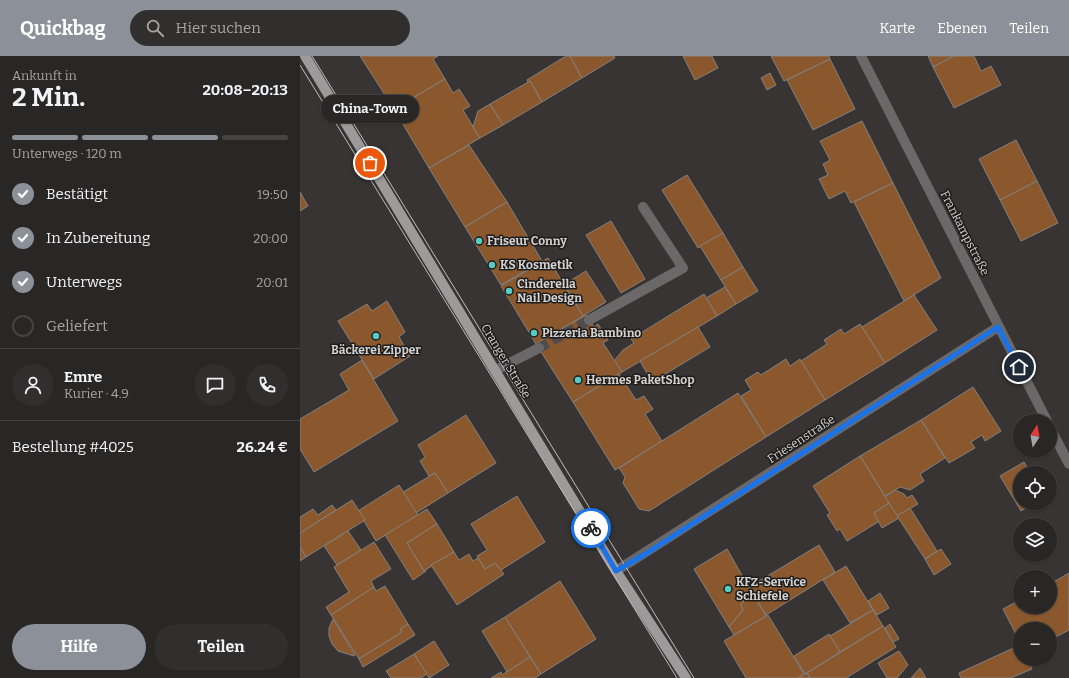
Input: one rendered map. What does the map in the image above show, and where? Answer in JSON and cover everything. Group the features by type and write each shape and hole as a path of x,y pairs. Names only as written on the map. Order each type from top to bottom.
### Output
{"main road":[{"name":"Cranger Straße","path":"305,56 616,571 686,678"}],"street":[{"name":"Frankampstraße","path":"861,56 1043,414"},
{"path":"589,320 683,268 643,207"},
{"name":"Friesenstraße","path":"616,571 647,553 998,327"},
{"path":"496,370 539,348"},
{"path":"1057,441 1069,464"}],"building":[{"path":"360,56 438,56 433,59 445,79 394,109"},
{"path":"566,56 570,56 582,78 542,102 530,81 528,82 527,80"},
{"path":"570,56 614,56 615,58 582,78"},
{"path":"683,56 712,56 718,68 695,80"},
{"path":"771,56 829,56 830,59 784,81"},
{"path":"928,56 954,56 933,67"},
{"path":"954,56 974,56 981,71 991,66 1001,85 954,108 933,67"},
{"path":"830,59 855,109 813,130 787,80"},
{"path":"770,73 776,85 767,90 761,78"},
{"path":"445,79 453,93 459,89 470,106 463,110 480,138 429,168 394,109"},
{"path":"530,81 542,102 503,125 490,104"},
{"path":"490,104 503,125 480,138 473,127 478,111"},
{"path":"862,121 893,183 851,203 845,191 829,199 819,179 828,175 823,164 830,160 820,141"},
{"path":"1016,140 1037,181 1000,200 979,159"},
{"path":"469,145 507,202 465,227 429,168"},
{"path":"687,175 723,233 698,248 662,190"},
{"path":"1037,181 1058,223 1021,241 1000,200"},
{"path":"893,183 941,278 904,301 854,202"},
{"path":"300,192 308,206 300,211"},
{"path":"507,202 542,261 501,285 465,227"},
{"path":"611,221 645,279 621,293 586,235"},
{"path":"723,233 743,267 721,280 700,246"},
{"path":"548,258 583,316 536,344 501,286"},
{"path":"743,267 758,291 736,304 721,280"},
{"path":"586,271 606,302 583,316 565,284"},
{"path":"725,287 736,304 717,316 706,298"},
{"path":"704,294 717,316 622,372 614,361 623,350 634,343 631,339"},
{"path":"914,295 937,330 885,363 862,327"},
{"path":"387,301 405,332 399,337 410,356 374,379 338,321 367,304 372,311"},
{"path":"586,315 594,327 598,324 608,340 603,343 622,372 573,402 536,344"},
{"path":"860,324 885,363 825,400 801,361 827,344 824,340 841,329 844,334"},
{"path":"698,327 710,347 652,382 640,361"},
{"path":"786,359 790,366 800,359 825,400 766,437 741,396 751,390 745,380 758,372 761,375"},
{"path":"362,360 398,421 314,472 300,449 300,419 349,390 340,374"},
{"path":"619,374 636,400 644,396 653,409 645,414 662,441 615,470 573,402"},
{"path":"973,387 1001,431 985,441 982,435 971,442 975,448 949,463 921,420"},
{"path":"738,393 766,437 649,511 639,509 623,483 625,477 619,468"},
{"path":"466,415 496,463 448,493 435,473 429,476 420,461 425,457 418,445"},
{"path":"921,420 945,458 920,474 924,481 910,490 900,487 885,496 860,456"},
{"path":"860,456 889,503 874,513 879,520 878,522 847,541 840,529 837,531 827,515 830,513 813,486"},
{"path":"1024,462 1026,466 1017,466"},
{"path":"1013,468 1013,498 1000,476"},
{"path":"435,473 448,493 416,513 403,492"},
{"path":"399,485 418,515 376,541 358,511"},
{"path":"895,490 904,494 907,498 912,495 918,504 897,516 885,497"},
{"path":"517,496 545,542 501,570 495,563 485,569 477,556 487,550 471,524"},
{"path":"352,500 365,520 306,557 300,547 300,533"},
{"path":"889,503 899,518 882,528 874,513"},
{"path":"332,505 336,510 300,533 300,517 313,509 318,515"},
{"path":"910,508 937,551 925,559 897,516"},
{"path":"427,509 437,524 407,543 424,571 426,571 413,580 385,535"},
{"path":"437,524 454,552 424,571 407,543"},
{"path":"348,531 361,550 337,565 324,546"},
{"path":"374,542 391,569 371,581 374,587 331,615 326,607 349,592 334,567"},
{"path":"819,545 835,572 766,615 749,587"},
{"path":"300,547 306,557 300,561"},
{"name":"KFZ-Service Schiefele","path":"727,549 751,591 741,605 743,610 729,627 694,569"},
{"path":"941,549 951,564 934,575 925,559"},
{"path":"454,552 459,560 469,554 473,561 478,558 485,569 495,563 504,574 457,605 431,565"},
{"path":"846,566 873,610 850,623 823,580"},
{"path":"1069,573 1069,630 1057,636 1057,622 1013,622 1013,628 1003,609 1013,604 1013,614 1057,614 1057,580"},
{"path":"560,581 596,639 541,674 505,617"},
{"path":"385,586 408,624 400,629 402,632 359,659 331,615 374,587 376,591"},
{"path":"751,591 766,616 734,635 729,627 743,610 741,605"},
{"path":"880,593 889,608 877,615 868,601"},
{"path":"873,610 883,626 840,652 830,636"},
{"path":"768,615 804,674 798,678 746,678 724,641"},
{"path":"505,617 530,657 507,672 482,631"},
{"path":"333,619 355,655 354,656 338,651 332,644 329,636 329,628"},
{"path":"408,624 415,635 363,667 359,659 402,632 400,629"},
{"path":"890,624 899,639 893,642 885,628"},
{"path":"883,626 896,647 846,678 810,678 807,673"},
{"path":"829,634 840,652 805,674 794,656"},
{"path":"434,641 449,665 429,678 414,654"},
{"path":"1013,648 1013,666 1031,666 1032,669 1011,678 961,678 959,673"},
{"path":"899,651 908,665 897,678 887,678 878,663"},
{"path":"414,654 427,674 421,678 391,678 386,671"},
{"path":"530,657 541,674 535,678 491,678 501,672 502,675"},
{"path":"920,668 926,678 911,678"},
{"path":"807,673 810,678 798,678 804,674"}],"tunnel":[{"path":"539,348 589,320"}],"tram line":[{"path":"312,56 694,678"},
{"path":"300,65 677,678"}],"way so far":[{"path":"370,163 591,528"}],"place":[{"name":"China-Town","path":"370,163"},
{"name":"Friseur Conny","path":"479,241"},
{"name":"KS Kosmetik","path":"492,265"},
{"name":"Cinderella Nail Design","path":"509,291"},
{"name":"Pizzeria Bambino","path":"534,333"},
{"name":"Bäckerei Zipper","path":"376,336"},
{"name":"Hermes PaketShop","path":"578,380"},
{"name":"KFZ-Service Schiefele","path":"728,589"}],"route":[{"path":"591,528 616,571 647,553 998,327 1019,367"}]}
